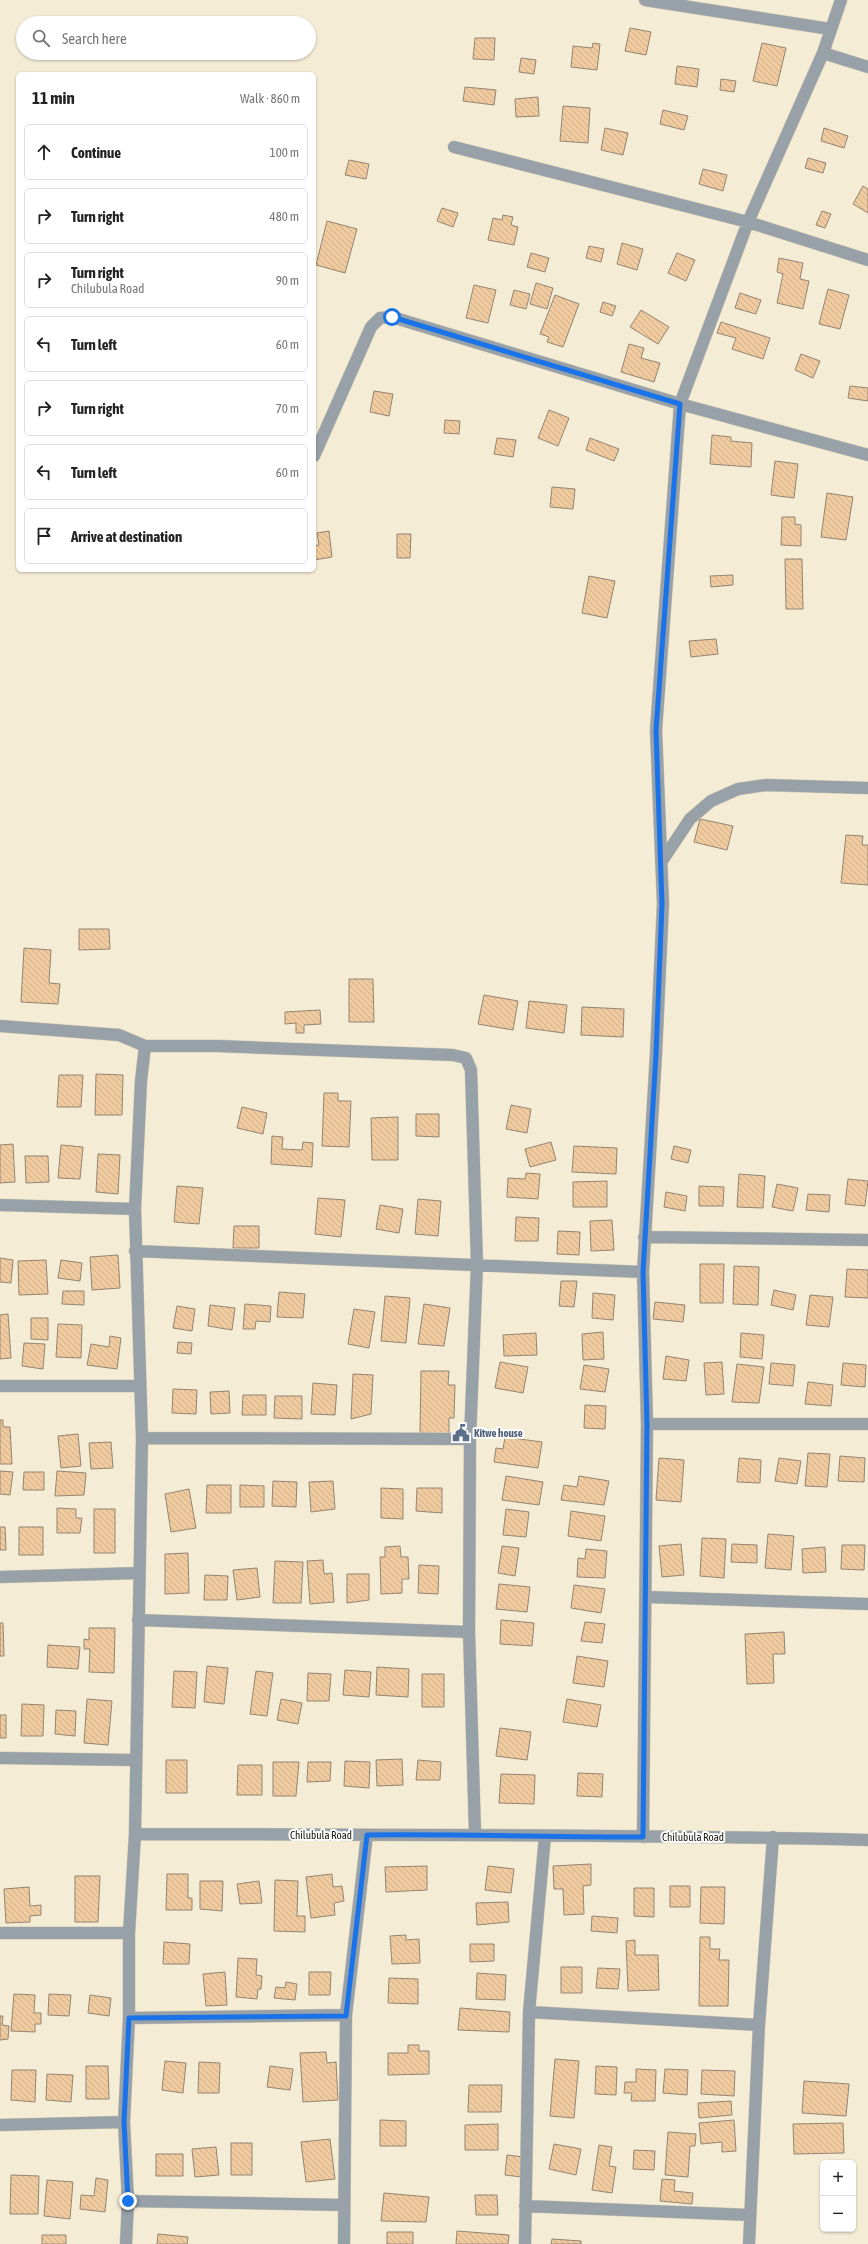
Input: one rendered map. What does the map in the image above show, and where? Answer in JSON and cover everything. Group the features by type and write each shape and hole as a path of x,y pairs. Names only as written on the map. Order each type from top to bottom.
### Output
{"street":[{"path":"645,0 830,30"},
{"path":"643,1837 647,1424 643,1272 656,1054 662,861 656,730 680,404 748,222 823,53 841,0"},
{"path":"823,53 868,67"},
{"path":"454,147 748,222 868,260"},
{"path":"316,451 371,327 380,318 392,317 680,404 868,455"},
{"path":"662,861 690,819 711,801 738,789 766,785 868,788"},
{"path":"0,1026 120,1035 145,1046 217,1046 453,1055 466,1058 471,1070 473,1088 477,1264 470,1439 469,1632 475,1834"},
{"path":"126,2244 128,2201 124,2122 129,2018 129,1933 135,1834 134,1760 142,1438 139,1386 135,1209 140,1081 145,1046"},
{"path":"0,1205 135,1209"},
{"path":"644,1237 868,1240"},
{"path":"135,1250 643,1272"},
{"path":"0,1386 139,1386"},
{"path":"647,1424 868,1424"},
{"path":"142,1438 470,1439"},
{"path":"0,1577 139,1574"},
{"path":"646,1597 868,1604"},
{"path":"138,1620 469,1632"},
{"path":"0,1758 134,1760"},
{"name":"Chilubula Road","path":"135,1834 475,1834 643,1837 773,1837 868,1840"},
{"path":"344,2244 346,2016 367,1835"},
{"path":"526,2244 525,2206 529,2012 546,1836"},
{"path":"749,2244 759,2025 773,1837"},
{"path":"0,1933 129,1933"},
{"path":"529,2012 759,2025"},
{"path":"129,2018 346,2016"},
{"path":"0,2125 124,2122"},
{"path":"128,2201 344,2205"},
{"path":"525,2206 750,2215"}],"building":[{"path":"630,28 651,32 646,55 625,51"},
{"path":"475,38 495,38 494,60 473,59"},
{"path":"593,43 600,44 597,70 571,67 573,46 592,48"},
{"path":"762,43 786,48 777,86 753,81"},
{"path":"521,58 536,60 534,74 519,72"},
{"path":"677,66 699,69 697,87 675,84"},
{"path":"721,79 736,81 734,92 720,90"},
{"path":"465,87 496,90 494,105 463,101"},
{"path":"538,97 539,116 516,117 515,99"},
{"path":"563,106 590,108 588,143 560,141"},
{"path":"663,110 688,116 684,130 660,124"},
{"path":"605,128 628,133 623,155 601,150"},
{"path":"824,128 848,136 844,148 821,141"},
{"path":"808,158 826,163 823,173 805,168"},
{"path":"349,160 369,164 366,179 345,175"},
{"path":"703,169 727,175 723,191 699,184"},
{"path":"863,186 868,189 868,213 853,204"},
{"path":"442,208 458,213 453,227 437,221"},
{"path":"822,211 831,214 825,228 816,225"},
{"path":"503,215 513,217 511,225 518,227 514,245 488,240 493,218 502,220"},
{"path":"327,221 357,229 345,273 316,265"},
{"path":"622,243 643,249 637,270 617,264"},
{"path":"589,246 604,249 601,262 586,258"},
{"path":"531,253 549,258 545,272 527,267"},
{"path":"677,253 695,260 686,281 668,273"},
{"path":"779,258 803,263 800,279 809,281 803,309 777,303 783,274 777,272"},
{"path":"536,283 553,288 547,309 530,304"},
{"path":"474,285 496,290 488,323 466,318"},
{"path":"828,289 849,295 840,329 819,324"},
{"path":"514,290 530,294 526,309 510,305"},
{"path":"740,293 761,300 756,314 735,308"},
{"path":"555,295 579,304 563,347 547,342 549,337 540,334"},
{"path":"603,302 616,306 612,316 600,312"},
{"path":"641,310 669,327 658,344 630,327"},
{"path":"721,322 770,338 763,359 732,349 736,338 717,333"},
{"path":"629,344 644,348 641,358 660,363 654,382 621,372"},
{"path":"801,354 820,361 813,378 795,370"},
{"path":"850,386 868,388 868,401 848,398"},
{"path":"374,391 393,394 389,416 370,412"},
{"path":"549,410 569,418 558,446 538,438"},
{"path":"445,420 460,421 459,434 444,433"},
{"path":"712,435 731,437 731,441 752,443 751,467 710,464"},
{"path":"497,438 516,440 513,457 494,454"},
{"path":"590,438 619,449 614,461 586,450"},
{"path":"775,461 798,464 794,498 771,495"},
{"path":"552,487 575,489 573,509 550,507"},
{"path":"827,493 853,497 846,540 821,537"},
{"path":"782,517 795,517 795,524 801,525 801,546 781,545"},
{"path":"329,531 332,557 316,560 316,546 319,545 317,533"},
{"path":"397,534 411,534 410,558 397,558"},
{"path":"785,559 802,559 803,609 786,609"},
{"path":"733,575 733,585 711,587 710,576"},
{"path":"589,576 615,581 607,618 582,613"},
{"path":"716,639 718,654 691,657 689,641"},
{"path":"700,819 733,826 727,850 694,842"},
{"path":"846,835 863,836 862,845 868,845 868,885 841,883"},
{"path":"79,929 109,929 110,949 79,950"},
{"path":"24,948 51,950 49,983 60,984 58,1004 21,1002"},
{"path":"349,979 373,979 374,1022 349,1022"},
{"path":"484,995 518,1001 513,1030 478,1024"},
{"path":"529,1001 567,1005 564,1033 526,1028"},
{"path":"582,1007 624,1009 623,1037 581,1035"},
{"path":"320,1010 321,1024 304,1025 304,1033 296,1033 296,1023 285,1024 285,1012"},
{"path":"96,1074 123,1075 122,1115 95,1115"},
{"path":"59,1075 83,1075 81,1107 57,1107"},
{"path":"324,1093 338,1093 338,1101 351,1101 349,1147 322,1146"},
{"path":"511,1105 531,1109 527,1133 506,1129"},
{"path":"242,1107 267,1113 263,1134 237,1128"},
{"path":"416,1114 439,1114 439,1137 416,1136"},
{"path":"398,1117 398,1160 372,1160 371,1118"},
{"path":"272,1136 283,1137 282,1149 302,1150 303,1142 313,1143 312,1167 271,1164"},
{"path":"551,1142 556,1160 530,1167 525,1149"},
{"path":"13,1144 15,1182 0,1183 0,1145"},
{"path":"61,1145 83,1147 80,1179 58,1178"},
{"path":"574,1146 617,1148 616,1174 572,1172"},
{"path":"674,1146 691,1150 688,1163 671,1159"},
{"path":"98,1154 120,1155 118,1194 96,1192"},
{"path":"25,1156 48,1156 49,1182 26,1183"},
{"path":"526,1173 540,1174 538,1199 507,1197 508,1178 525,1179"},
{"path":"739,1174 765,1176 763,1208 737,1207"},
{"path":"848,1179 868,1181 865,1206 845,1204"},
{"path":"607,1181 607,1207 573,1207 573,1182"},
{"path":"777,1184 798,1188 793,1211 772,1207"},
{"path":"177,1186 203,1188 199,1224 174,1222"},
{"path":"699,1186 724,1187 723,1206 699,1206"},
{"path":"666,1192 687,1196 685,1211 664,1207"},
{"path":"808,1194 830,1195 829,1212 806,1210"},
{"path":"318,1198 345,1200 341,1237 315,1234"},
{"path":"418,1199 441,1201 438,1236 415,1234"},
{"path":"380,1205 403,1209 399,1233 376,1229"},
{"path":"516,1217 539,1218 538,1241 515,1241"},
{"path":"612,1220 614,1250 591,1251 590,1221"},
{"path":"234,1226 259,1226 259,1248 233,1248"},
{"path":"558,1231 580,1232 579,1255 557,1254"},
{"path":"118,1255 120,1288 92,1290 90,1257"},
{"path":"0,1258 13,1260 11,1283 0,1282"},
{"path":"46,1260 48,1294 19,1295 18,1261"},
{"path":"61,1260 82,1263 80,1281 58,1278"},
{"path":"700,1264 724,1264 723,1303 700,1303"},
{"path":"734,1266 759,1267 758,1305 733,1304"},
{"path":"847,1269 868,1270 868,1298 845,1297"},
{"path":"561,1281 577,1281 574,1307 559,1306"},
{"path":"774,1290 796,1295 793,1310 771,1305"},
{"path":"63,1291 84,1291 84,1305 62,1304"},
{"path":"279,1292 305,1294 303,1318 277,1317"},
{"path":"593,1293 615,1295 613,1320 592,1318"},
{"path":"810,1295 833,1297 829,1327 806,1325"},
{"path":"385,1296 410,1298 406,1343 381,1341"},
{"path":"655,1302 685,1305 683,1322 653,1319"},
{"path":"245,1304 271,1306 270,1322 256,1321 255,1329 243,1329"},
{"path":"424,1304 450,1308 444,1346 418,1344"},
{"path":"210,1305 235,1308 232,1330 208,1326"},
{"path":"177,1306 195,1309 192,1331 173,1328"},
{"path":"354,1309 375,1312 369,1348 348,1344"},
{"path":"8,1314 11,1358 0,1359 0,1315"},
{"path":"31,1318 48,1318 48,1340 31,1339"},
{"path":"58,1324 82,1325 81,1358 56,1357"},
{"path":"603,1332 604,1359 583,1360 582,1334"},
{"path":"536,1333 537,1355 504,1356 503,1335"},
{"path":"741,1333 764,1335 762,1359 740,1357"},
{"path":"110,1336 121,1338 117,1369 87,1365 91,1344 109,1347"},
{"path":"178,1342 192,1343 191,1354 177,1353"},
{"path":"24,1343 45,1344 43,1369 22,1366"},
{"path":"666,1356 689,1360 686,1381 663,1379"},
{"path":"500,1362 528,1367 523,1393 495,1388"},
{"path":"722,1362 724,1394 706,1395 704,1363"},
{"path":"771,1363 795,1365 793,1386 769,1384"},
{"path":"843,1363 866,1365 865,1387 841,1385"},
{"path":"737,1364 764,1367 759,1403 732,1402"},
{"path":"584,1365 609,1369 605,1392 580,1389"},
{"path":"421,1371 449,1371 448,1385 455,1385 454,1418 449,1418 449,1434 420,1433"},
{"path":"353,1374 373,1375 371,1414 351,1419"},
{"path":"808,1382 833,1385 831,1406 805,1404"},
{"path":"313,1383 337,1385 335,1415 311,1414"},
{"path":"173,1389 197,1390 196,1414 172,1413"},
{"path":"229,1391 230,1413 211,1414 210,1392"},
{"path":"243,1395 266,1395 266,1415 242,1415"},
{"path":"275,1396 302,1396 302,1419 274,1418"},
{"path":"585,1405 606,1406 605,1429 584,1428"},
{"path":"0,1420 3,1420 3,1427 10,1427 12,1464 0,1464"},
{"path":"78,1434 81,1466 61,1468 58,1436"},
{"path":"505,1437 542,1442 538,1468 494,1462 496,1448 503,1449"},
{"path":"111,1442 113,1468 91,1469 89,1443"},
{"path":"808,1453 830,1454 827,1487 805,1486"},
{"path":"840,1456 865,1458 864,1482 838,1481"},
{"path":"659,1458 684,1460 681,1502 656,1500"},
{"path":"739,1458 761,1460 760,1483 737,1482"},
{"path":"779,1458 801,1461 797,1484 775,1481"},
{"path":"0,1471 13,1472 10,1495 0,1494"},
{"path":"57,1471 86,1473 84,1495 55,1496"},
{"path":"24,1472 44,1472 44,1490 23,1490"},
{"path":"506,1476 543,1482 539,1505 502,1500"},
{"path":"579,1476 609,1481 604,1505 561,1500 564,1485 577,1487"},
{"path":"273,1481 297,1482 296,1507 272,1506"},
{"path":"333,1481 335,1509 311,1512 309,1482"},
{"path":"207,1485 231,1485 231,1513 206,1513"},
{"path":"240,1485 264,1486 264,1507 240,1507"},
{"path":"381,1488 403,1489 403,1519 381,1518"},
{"path":"417,1488 442,1488 442,1513 416,1511"},
{"path":"189,1489 196,1528 171,1532 165,1494"},
{"path":"57,1508 76,1509 76,1518 82,1518 80,1533 57,1533"},
{"path":"94,1509 115,1509 115,1553 94,1553"},
{"path":"506,1509 529,1512 526,1537 503,1535"},
{"path":"571,1511 605,1516 601,1541 568,1536"},
{"path":"0,1527 5,1527 6,1550 0,1550"},
{"path":"19,1527 43,1527 43,1555 19,1555"},
{"path":"768,1534 794,1536 791,1570 765,1568"},
{"path":"702,1538 726,1539 724,1578 700,1576"},
{"path":"681,1544 684,1575 662,1577 659,1546"},
{"path":"732,1544 757,1545 757,1563 731,1562"},
{"path":"842,1545 865,1545 864,1570 841,1569"},
{"path":"400,1546 401,1557 408,1557 409,1579 402,1579 402,1593 381,1594 380,1557 385,1557 385,1547"},
{"path":"502,1546 519,1548 515,1576 498,1573"},
{"path":"825,1547 826,1572 803,1573 802,1549"},
{"path":"586,1549 607,1551 605,1578 577,1577 578,1558 585,1559"},
{"path":"188,1553 189,1593 165,1594 165,1554"},
{"path":"323,1560 324,1574 332,1573 334,1602 310,1604 307,1561"},
{"path":"275,1561 303,1562 301,1603 273,1603"},
{"path":"419,1565 439,1566 438,1594 418,1593"},
{"path":"257,1568 260,1597 237,1600 233,1570"},
{"path":"347,1574 369,1574 369,1600 347,1603"},
{"path":"205,1575 228,1576 227,1600 204,1600"},
{"path":"499,1584 530,1587 527,1612 496,1609"},
{"path":"574,1585 605,1589 601,1613 571,1608"},
{"path":"501,1620 534,1623 532,1646 500,1644"},
{"path":"585,1622 605,1624 602,1643 581,1641"},
{"path":"0,1623 3,1623 4,1656 0,1656"},
{"path":"89,1628 115,1628 114,1673 89,1672 90,1649 84,1649 84,1639 89,1640"},
{"path":"784,1632 785,1654 773,1654 774,1683 747,1684 745,1634"},
{"path":"48,1645 80,1647 78,1669 47,1667"},
{"path":"577,1656 608,1661 604,1687 573,1683"},
{"path":"207,1666 228,1668 224,1704 204,1702"},
{"path":"377,1667 409,1669 408,1697 376,1695"},
{"path":"345,1670 371,1672 369,1697 343,1695"},
{"path":"174,1671 197,1672 195,1708 172,1707"},
{"path":"256,1671 273,1673 267,1716 250,1714"},
{"path":"308,1673 331,1674 329,1701 307,1701"},
{"path":"422,1674 444,1674 444,1707 422,1707"},
{"path":"87,1699 112,1701 108,1745 84,1743"},
{"path":"281,1699 302,1703 298,1724 277,1720"},
{"path":"567,1699 601,1705 597,1727 563,1722"},
{"path":"22,1704 44,1705 43,1736 21,1736"},
{"path":"56,1710 76,1711 75,1736 55,1734"},
{"path":"0,1715 6,1715 6,1738 0,1738"},
{"path":"500,1728 531,1732 527,1760 496,1756"},
{"path":"402,1759 403,1785 377,1786 376,1760"},
{"path":"166,1760 187,1760 187,1793 166,1793"},
{"path":"418,1760 441,1762 440,1780 416,1780"},
{"path":"345,1761 370,1762 369,1788 344,1786"},
{"path":"273,1762 299,1762 296,1796 273,1796"},
{"path":"308,1762 331,1762 330,1781 307,1782"},
{"path":"238,1765 262,1765 262,1795 237,1795"},
{"path":"578,1773 603,1774 602,1797 577,1796"},
{"path":"501,1774 535,1775 534,1804 499,1803"},
{"path":"591,1864 591,1885 583,1886 584,1914 564,1915 563,1889 554,1889 553,1866"},
{"path":"427,1866 427,1890 386,1892 385,1867"},
{"path":"488,1866 514,1869 511,1893 485,1890"},
{"path":"167,1874 188,1874 188,1898 192,1898 192,1910 166,1910"},
{"path":"332,1874 333,1887 342,1886 344,1901 334,1903 335,1915 311,1918 306,1877"},
{"path":"75,1876 100,1876 98,1922 75,1922"},
{"path":"275,1880 298,1881 297,1916 305,1916 305,1932 274,1931"},
{"path":"200,1881 223,1881 222,1911 200,1909"},
{"path":"259,1881 262,1903 240,1904 237,1884"},
{"path":"670,1886 690,1886 690,1907 670,1907"},
{"path":"29,1887 30,1906 41,1905 41,1915 30,1916 30,1922 6,1923 4,1889"},
{"path":"701,1887 725,1887 724,1924 700,1923"},
{"path":"634,1888 654,1888 654,1917 634,1916"},
{"path":"508,1902 509,1922 477,1925 476,1903"},
{"path":"592,1916 618,1918 617,1933 591,1931"},
{"path":"406,1935 406,1940 419,1939 420,1963 392,1964 390,1936"},
{"path":"700,1937 710,1937 710,1949 720,1949 719,1960 729,1960 728,2006 699,2006"},
{"path":"635,1940 635,1955 658,1955 659,1990 628,1991 626,1941"},
{"path":"164,1942 190,1944 189,1964 163,1964"},
{"path":"470,1944 494,1944 494,1961 470,1962"},
{"path":"238,1958 257,1959 256,1975 262,1976 261,1989 258,1989 257,1999 236,1997"},
{"path":"561,1967 582,1967 582,1993 561,1993"},
{"path":"598,1968 620,1969 618,1989 596,1988"},
{"path":"225,1972 227,2005 206,2006 203,1974"},
{"path":"309,1972 331,1972 330,1995 309,1995"},
{"path":"477,1973 506,1975 505,2000 476,1999"},
{"path":"389,1978 418,1979 418,2004 388,2003"},
{"path":"286,1982 297,1984 295,2000 274,1998 276,1987 285,1988"},
{"path":"14,1994 35,1995 34,2013 41,2013 41,2024 35,2024 35,2032 11,2031"},
{"path":"49,1994 71,1995 69,2016 48,2015"},
{"path":"90,1995 111,1998 109,2016 88,2013"},
{"path":"460,2008 510,2012 509,2032 458,2030"},
{"path":"0,2016 3,2016 2,2025 9,2026 8,2039 0,2040"},
{"path":"408,2045 419,2045 419,2051 429,2051 429,2074 388,2075 388,2053 408,2053"},
{"path":"326,2052 327,2063 336,2062 338,2100 303,2102 300,2053"},
{"path":"555,2059 579,2061 574,2118 550,2116"},
{"path":"165,2061 186,2063 183,2093 162,2090"},
{"path":"199,2062 220,2063 219,2093 198,2093"},
{"path":"86,2066 108,2066 109,2099 86,2099"},
{"path":"270,2066 293,2069 290,2090 267,2087"},
{"path":"596,2066 617,2067 616,2095 595,2094"},
{"path":"636,2069 656,2070 655,2101 631,2101 632,2093 624,2093 625,2082 636,2082"},
{"path":"665,2069 688,2070 687,2095 663,2093"},
{"path":"12,2070 36,2070 35,2102 11,2100"},
{"path":"702,2070 735,2071 734,2096 701,2094"},
{"path":"47,2074 73,2075 71,2102 46,2100"},
{"path":"804,2081 849,2084 846,2116 802,2113"},
{"path":"469,2085 502,2085 501,2112 468,2112"},
{"path":"731,2101 732,2115 699,2118 698,2103"},
{"path":"380,2120 406,2121 406,2146 380,2146"},
{"path":"734,2120 736,2151 722,2152 722,2142 701,2144 699,2123"},
{"path":"843,2123 844,2153 794,2154 793,2124"},
{"path":"498,2124 498,2150 465,2150 465,2125"},
{"path":"668,2132 696,2134 695,2146 690,2146 688,2177 665,2175"},
{"path":"330,2139 335,2179 306,2182 301,2142"},
{"path":"231,2143 252,2143 252,2175 231,2175"},
{"path":"554,2144 581,2149 576,2175 549,2169"},
{"path":"599,2145 612,2147 609,2166 616,2167 612,2193 592,2190"},
{"path":"216,2147 219,2175 195,2177 192,2149"},
{"path":"634,2150 655,2151 654,2170 633,2169"},
{"path":"156,2154 183,2154 183,2176 156,2176"},
{"path":"507,2155 524,2157 522,2177 505,2175"},
{"path":"11,2175 39,2176 38,2214 10,2214"},
{"path":"96,2178 108,2180 105,2212 80,2209 81,2195 94,2196"},
{"path":"662,2179 675,2180 674,2191 693,2193 692,2204 660,2201"},
{"path":"47,2180 73,2182 70,2219 44,2216"},
{"path":"384,2193 429,2197 426,2222 381,2221"},
{"path":"475,2195 497,2195 498,2215 476,2215"},
{"path":"457,2231 509,2235 508,2244 456,2244"},
{"path":"387,2232 413,2232 413,2244 387,2244"},
{"path":"158,2234 188,2237 187,2244 157,2244"},
{"path":"42,2235 66,2235 66,2244 42,2244"},
{"path":"552,2239 581,2241 581,2244 551,2244"}],"place":[{"name":"Kitwe house","path":"461,1433"}],"route":[{"path":"128,2201 124,2122 129,2018 346,2016 367,1835 475,1834 643,1837 647,1424 643,1272 656,1054 662,904 662,861 656,730 672,495 680,404 392,317"}]}
